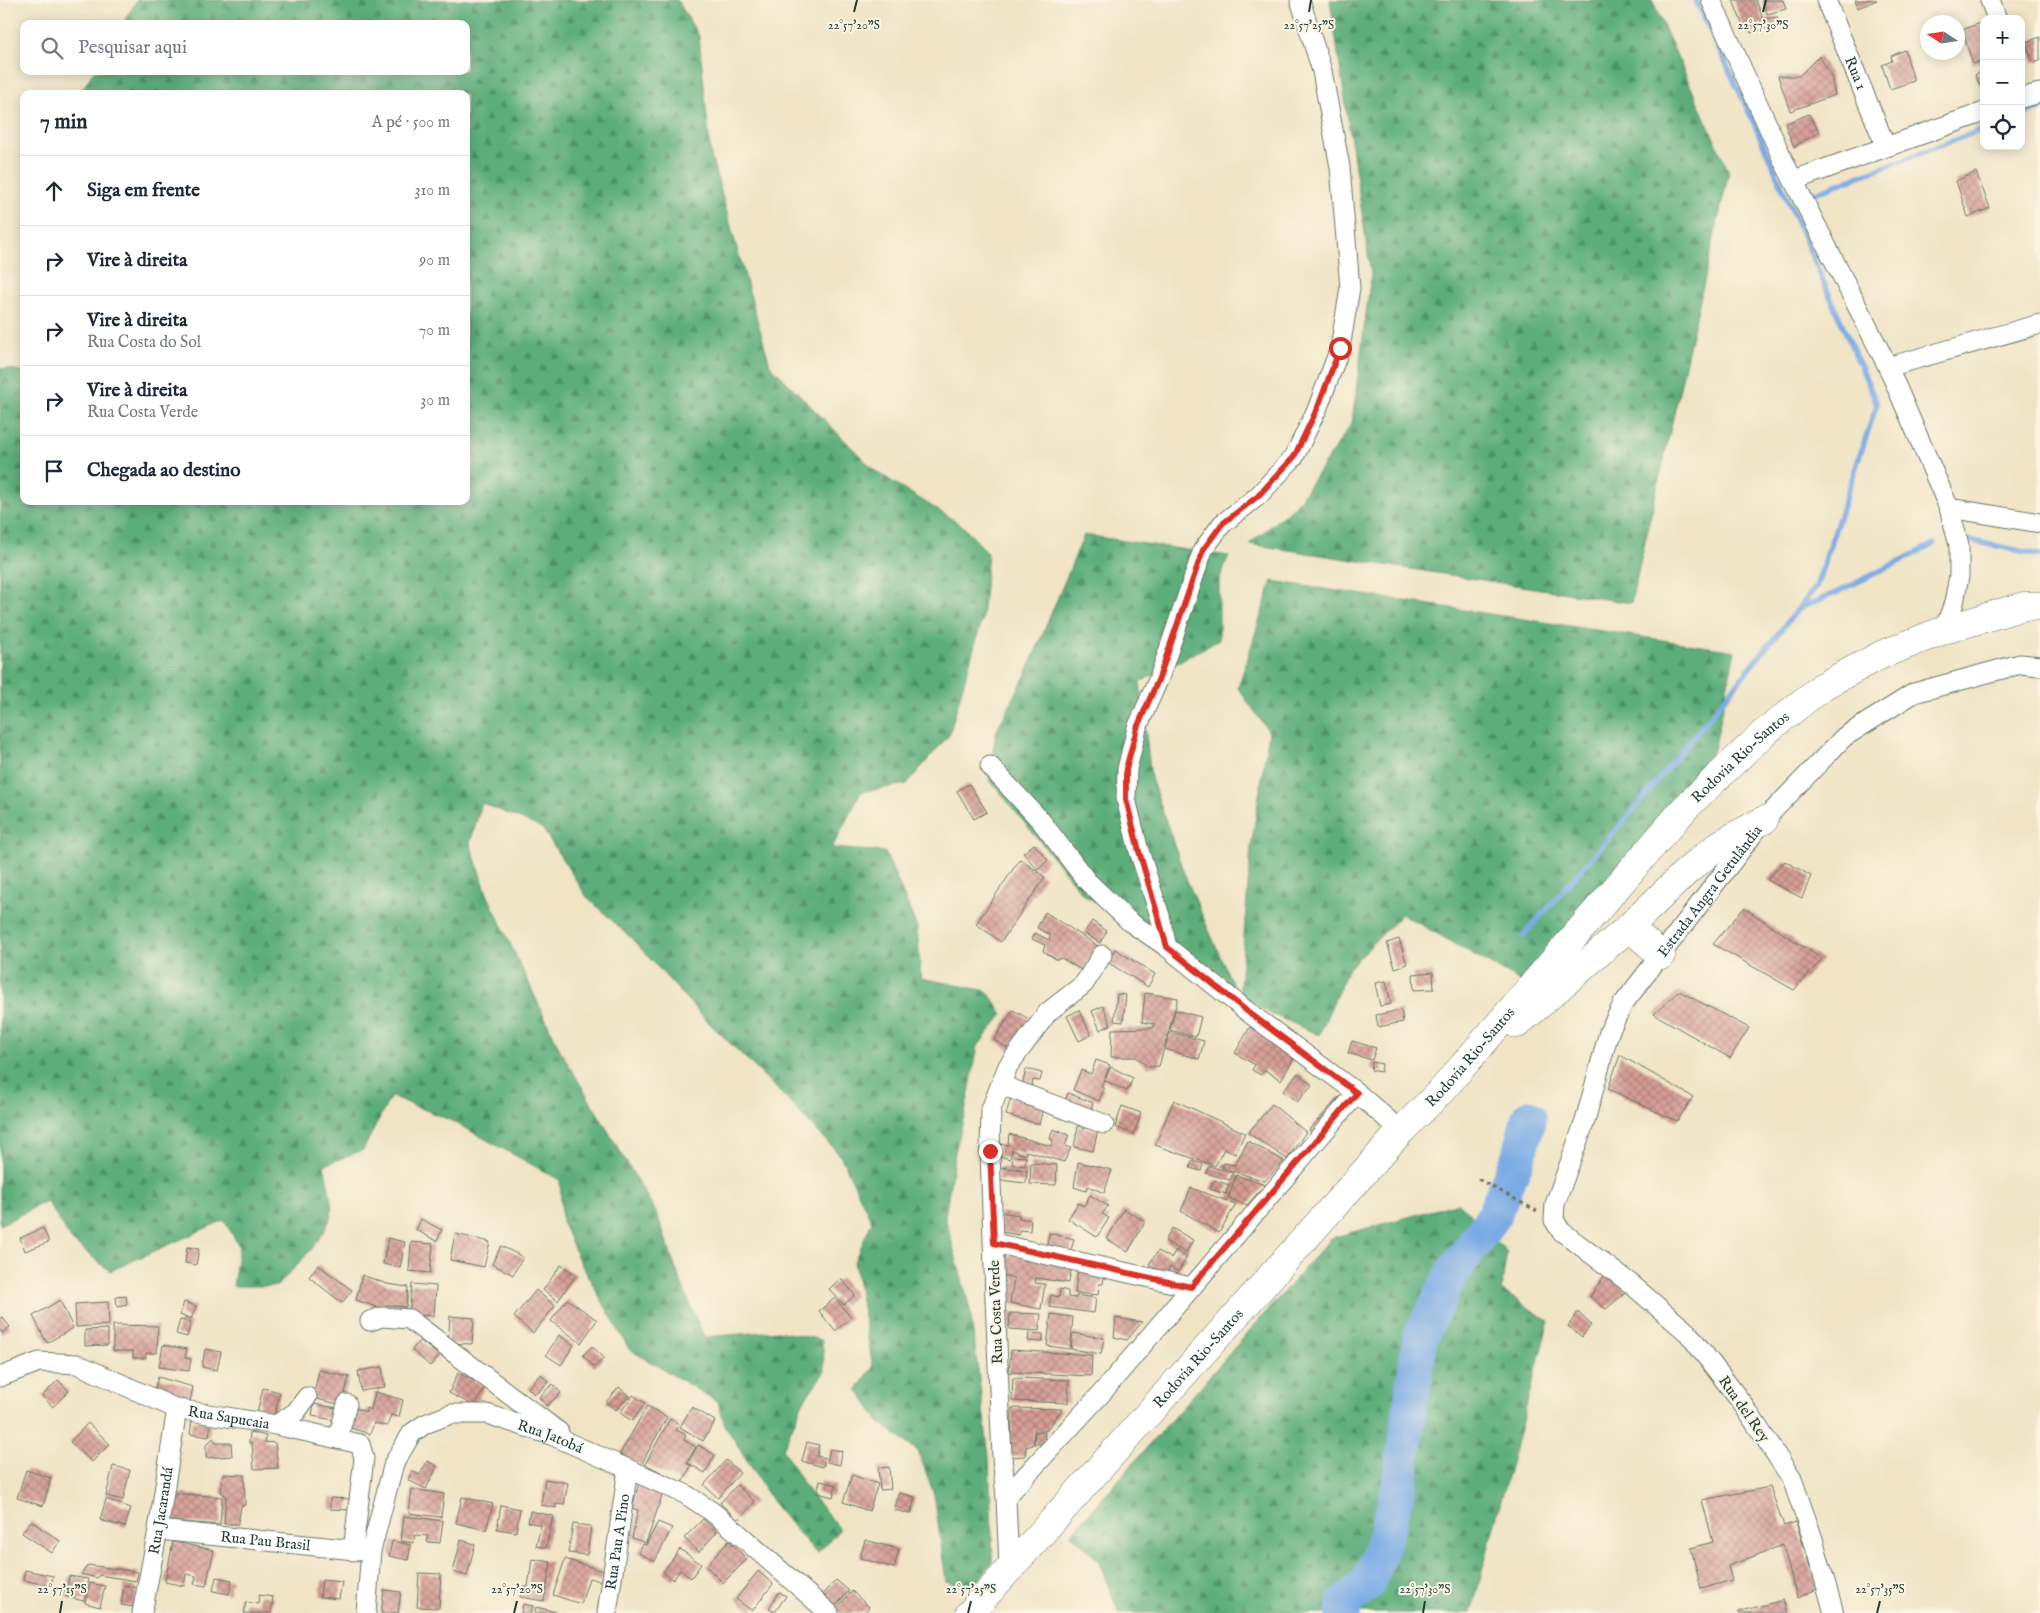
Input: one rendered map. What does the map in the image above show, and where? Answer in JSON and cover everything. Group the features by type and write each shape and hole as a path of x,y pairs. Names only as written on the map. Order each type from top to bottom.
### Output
{"highway":[{"name":"Rodovia Rio-Santos","path":"970,1613 1401,1131 1443,1089 1685,808 1764,733 1824,686 1881,655 1944,630 2024,606 2040,606"},
{"path":"1443,1089 1629,927 1687,871 1720,844 1764,820"},
{"path":"1629,927 1661,955"}],"street":[{"path":"1167,947 1126,799 1126,769 1137,728 1159,678 1203,550 1222,524 1258,496 1294,457 1318,407 1340,348 1350,288 1340,167 1322,72 1300,0"},
{"path":"1711,0 1785,164 1888,367 1949,508 1959,545 1959,576 1954,603 1944,630"},
{"name":"Rua 1","path":"1826,0 1886,147"},
{"path":"1990,0 1996,15"},
{"path":"1794,180 1980,113"},
{"path":"1888,367 2040,324"},
{"path":"1949,508 2040,523"},
{"name":"Estrada Angra Getulândia","path":"1586,1251 1561,1231 1554,1220 1555,1204 1585,1121 1609,1032 1623,1004 1764,820 1844,737 1914,693 2020,664 2040,666"},
{"path":"990,766 1041,821 1086,880 1130,922 1167,947 1248,1012 1357,1093 1401,1131"},
{"name":"Rua Costa Verde","path":"1009,1568 996,1317 990,1151 991,1109 1008,1066 1048,1012 1084,984 1102,956"},
{"path":"1001,1085 1104,1124"},
{"path":"1006,1497 1100,1395 1357,1093"},
{"path":"994,1243 1191,1287"},
{"name":"Rua del Rey","path":"1586,1251 1631,1284 1688,1333 1742,1403 1792,1479 1813,1540 1834,1613"},
{"path":"370,1321 382,1318 409,1319 580,1448"},
{"name":"Rua Sapucaia","path":"0,1376 39,1362 77,1364 177,1409 276,1425 360,1444 364,1458 362,1551"},
{"path":"276,1425 296,1412 307,1397"},
{"path":"338,1439 347,1404"},
{"name":"Rua Jacarandá","path":"142,1613 158,1530 177,1409"},
{"name":"Rua Jatobá","path":"366,1613 362,1551 394,1463 412,1433 425,1424 451,1414 487,1414 551,1435 685,1494 711,1511 773,1562 829,1613"},
{"name":"Rua Pau A Pino","path":"606,1613 628,1469"},
{"name":"Rua Pau Brasil","path":"158,1530 362,1551"}],"path":[{"path":"1478,1179 1523,1204"}],"green space":[{"path":"137,0 677,0 699,36 711,156 770,365 874,470 963,526 988,553 982,620 949,735 907,784 861,792 832,848 885,852 917,927 921,978 987,991 1003,1014 978,1046 955,1152 945,1217 970,1309 989,1456 993,1560 972,1590 946,1581 934,1494 918,1451 880,1423 857,1389 873,1367 854,1262 872,1222 840,1155 776,1088 702,1016 632,939 587,897 542,828 482,803 470,843 487,894 560,1050 656,1212 680,1280 704,1337 778,1331 822,1340 825,1371 803,1402 783,1449 805,1487 840,1529 817,1554 776,1507 725,1425 718,1402 629,1349 578,1258 562,1221 560,1180 452,1121 391,1096 363,1150 324,1165 332,1211 328,1224 308,1253 277,1286 233,1286 239,1246 224,1220 110,1271 72,1241 47,1201 0,1225 0,368 20,370 20,505 470,505 470,90 82,90 91,75 470,75 470,20 124,20"},
{"path":"1330,0 1652,0 1729,172 1631,603 1249,544 1296,505 1352,423 1371,274"},
{"path":"1084,535 1229,556 1219,580 1219,640 1140,682 1151,778 1185,876 1239,999 1251,847 1269,732 1238,688 1272,581 1735,651 1714,750 1524,983 1402,914 1348,969 1319,1035 1240,1000 1082,893 989,779 996,732 1026,674"},
{"path":"1459,1203 1507,1252 1501,1290 1549,1321 1471,1613 1119,1613 1098,1560 1071,1534 1331,1238"}],"building":[{"path":"1733,0 1756,0 1763,19 1778,17 1777,25 1751,33 1747,26 1743,26"},
{"path":"1762,0 1783,0 1786,9 1767,14"},
{"path":"1855,0 1877,0 1858,8"},
{"path":"1980,23 1980,61 1973,64 1965,39 1965,29"},
{"path":"2040,37 2040,61 2033,63 2026,42"},
{"path":"1905,50 1914,81 1890,89 1882,65 1892,61 1891,56"},
{"path":"1819,56 1830,73 1835,95 1790,111 1778,76 1799,76"},
{"path":"1980,73 1980,86 1975,75"},
{"path":"1809,114 1819,132 1794,147 1785,124"},
{"path":"1976,172 1990,208 1968,217 1956,181"},
{"path":"969,784 987,812 974,819 957,791"},
{"path":"1034,844 1048,860 1038,870 1023,853"},
{"path":"1020,859 1045,877 1001,942 976,924"},
{"path":"1785,861 1811,876 1802,898 1767,880"},
{"path":"1744,908 1822,959 1794,990 1713,944"},
{"path":"1045,912 1098,946 1083,971 1061,958 1057,960 1043,951 1045,945 1032,939 1035,933 1049,940 1050,935 1037,928"},
{"path":"1092,921 1107,931 1100,943 1084,933"},
{"path":"1399,939 1407,964 1395,968 1387,943"},
{"path":"1115,949 1155,974 1148,987 1107,962"},
{"path":"1433,972 1434,989 1414,990 1413,974"},
{"path":"1386,981 1391,1004 1380,1006 1375,983"},
{"path":"1679,991 1749,1028 1730,1058 1654,1014"},
{"path":"1145,993 1178,998 1159,1066 1148,1067 1136,1057 1111,1057 1112,1029 1153,1028 1154,1024 1142,1022"},
{"path":"1117,994 1126,995 1123,1022 1114,1021"},
{"path":"1103,1006 1111,1025 1100,1030 1092,1011"},
{"path":"1013,1010 1031,1020 1012,1051 994,1040"},
{"path":"1079,1010 1091,1035 1079,1041 1067,1016"},
{"path":"1175,1010 1201,1017 1196,1037 1170,1030"},
{"path":"1401,1010 1403,1022 1378,1027 1376,1015"},
{"path":"1250,1027 1296,1055 1281,1080 1265,1070 1261,1075 1252,1070 1255,1065 1235,1053"},
{"path":"1170,1032 1204,1041 1199,1059 1165,1049"},
{"path":"1352,1041 1376,1048 1372,1060 1348,1053"},
{"path":"1620,1055 1693,1097 1677,1121 1608,1089"},
{"path":"1096,1060 1110,1065 1101,1087 1104,1089 1099,1101 1073,1090 1081,1070 1091,1074"},
{"path":"1372,1062 1382,1064 1381,1072 1371,1070"},
{"path":"1111,1067 1133,1078 1127,1091 1104,1080"},
{"path":"1026,1069 1042,1073 1040,1081 1033,1080 1030,1093 1021,1091"},
{"path":"1298,1073 1312,1085 1297,1102 1283,1091"},
{"path":"1068,1093 1093,1103 1089,1115 1064,1105"},
{"path":"1011,1097 1044,1105 1039,1124 1006,1115"},
{"path":"1339,1097 1345,1102 1315,1135 1309,1130"},
{"path":"1174,1100 1245,1133 1235,1154 1224,1149 1215,1166 1155,1145"},
{"path":"1272,1104 1306,1132 1287,1159 1248,1133"},
{"path":"1122,1106 1141,1113 1134,1134 1115,1127"},
{"path":"1078,1126 1098,1130 1093,1151 1074,1147"},
{"path":"1053,1129 1069,1135 1065,1146 1071,1148 1064,1162 1026,1151 1025,1155 1012,1150 1010,1159 998,1156 1000,1144 1008,1145 1009,1134 1051,1146 1053,1140 1050,1139"},
{"path":"1248,1141 1284,1161 1265,1181 1222,1168 1224,1163 1235,1165"},
{"path":"1013,1156 1026,1157 1025,1166 1012,1164"},
{"path":"1192,1161 1203,1164 1201,1171 1190,1168"},
{"path":"1078,1162 1112,1170 1104,1193 1088,1186 1086,1191 1074,1187"},
{"path":"1031,1163 1057,1165 1056,1185 1030,1184"},
{"path":"1209,1166 1233,1173 1230,1180 1206,1173"},
{"path":"999,1167 1027,1170 1026,1183 998,1180"},
{"path":"1236,1175 1265,1185 1247,1205 1228,1198"},
{"path":"1214,1180 1229,1185 1226,1194 1210,1189"},
{"path":"1191,1188 1236,1204 1219,1233 1181,1211"},
{"path":"1090,1195 1108,1206 1102,1214 1109,1218 1097,1237 1068,1219 1078,1203 1084,1206"},
{"path":"1124,1209 1145,1222 1128,1252 1107,1239"},
{"path":"1000,1212 1019,1215 1019,1218 1031,1220 1030,1231 1019,1230 1019,1235 1001,1232"},
{"path":"421,1219 442,1230 437,1241 416,1230"},
{"path":"43,1228 49,1242 25,1251 20,1238"},
{"path":"1172,1228 1193,1240 1186,1253 1165,1241"},
{"path":"1049,1233 1074,1239 1070,1254 1046,1249"},
{"path":"455,1234 490,1242 484,1267 450,1260"},
{"path":"388,1238 405,1242 400,1268 383,1264"},
{"path":"411,1242 433,1244 430,1273 409,1271"},
{"path":"501,1246 523,1257 513,1275 492,1264"},
{"path":"187,1247 199,1249 196,1265 185,1263"},
{"path":"1176,1250 1187,1257 1178,1272 1170,1267 1165,1275 1149,1264 1158,1251 1171,1258"},
{"path":"1004,1254 1072,1263 1069,1283 1036,1278 1035,1283 1045,1284 1041,1309 1010,1303 1014,1278 1003,1275"},
{"path":"318,1265 352,1290 342,1303 309,1277"},
{"path":"561,1265 576,1275 558,1301 543,1290"},
{"path":"1078,1267 1105,1270 1103,1284 1099,1284 1098,1295 1075,1293"},
{"path":"1606,1273 1632,1287 1606,1309 1590,1297"},
{"path":"362,1275 387,1284 408,1287 406,1307 387,1305 384,1310 356,1300"},
{"path":"841,1278 855,1295 844,1305 829,1289"},
{"path":"412,1284 436,1286 434,1316 409,1314"},
{"path":"1060,1289 1068,1291 1068,1297 1076,1298 1077,1295 1096,1298 1094,1313 1049,1307 1051,1295 1059,1297"},
{"path":"536,1290 555,1306 533,1333 514,1317"},
{"path":"126,1296 127,1305 117,1307 116,1297"},
{"path":"835,1298 851,1318 835,1331 819,1311"},
{"path":"567,1299 597,1320 581,1343 551,1321"},
{"path":"60,1300 73,1328 47,1343 33,1316"},
{"path":"108,1302 109,1325 76,1327 75,1304"},
{"path":"184,1302 196,1306 191,1319 180,1315"},
{"path":"1578,1312 1591,1325 1582,1337 1568,1326"},
{"path":"1010,1313 1041,1314 1039,1331 1009,1329"},
{"path":"1051,1314 1073,1317 1070,1349 1047,1346"},
{"path":"450,1316 474,1318 472,1344 448,1343"},
{"path":"2,1317 10,1327 2,1333 0,1330 0,1318"},
{"path":"1116,1318 1142,1322 1127,1340 1114,1337"},
{"path":"180,1320 191,1322 187,1337 176,1334"},
{"path":"113,1325 158,1326 157,1353 146,1353 146,1358 133,1358 133,1351 113,1351"},
{"path":"108,1329 108,1345 85,1346 85,1330"},
{"path":"1029,1333 1043,1334 1043,1342 1028,1341"},
{"path":"1073,1333 1104,1338 1101,1354 1071,1349"},
{"path":"559,1335 574,1345 561,1365 546,1355"},
{"path":"420,1340 439,1356 430,1366 412,1350"},
{"path":"163,1345 187,1349 185,1358 191,1359 189,1371 159,1367"},
{"path":"592,1346 604,1358 594,1367 583,1355"},
{"path":"205,1349 221,1352 217,1370 202,1367"},
{"path":"1011,1350 1092,1355 1091,1376 1009,1372"},
{"path":"382,1367 385,1387 361,1391 358,1371"},
{"path":"319,1370 349,1377 342,1405 313,1398"},
{"path":"458,1373 485,1386 475,1406 449,1393"},
{"path":"541,1374 548,1382 535,1395 528,1388"},
{"path":"158,1377 193,1387 190,1402 154,1392"},
{"path":"1013,1378 1069,1380 1068,1403 1012,1401"},
{"path":"58,1380 69,1391 53,1407 42,1396"},
{"path":"553,1384 561,1393 547,1406 539,1397"},
{"path":"619,1387 629,1396 616,1410 606,1402"},
{"path":"263,1388 280,1392 274,1417 257,1413"},
{"path":"375,1392 403,1400 399,1417 391,1415 387,1426 374,1423 370,1434 347,1427 353,1407 366,1412 366,1408 371,1410"},
{"path":"633,1395 645,1403 632,1421 620,1413"},
{"path":"314,1404 341,1409 339,1421 312,1416"},
{"path":"647,1406 667,1417 641,1465 620,1454"},
{"path":"692,1407 715,1421 703,1441 680,1427"},
{"path":"1012,1408 1062,1409 1046,1431 1035,1431 1034,1429 1033,1445 1026,1447 1025,1456 1011,1457"},
{"path":"670,1419 679,1424 676,1430 686,1435 684,1440 696,1447 686,1463 691,1466 682,1483 645,1464"},
{"path":"192,1420 211,1422 209,1437 190,1434"},
{"path":"88,1423 110,1444 92,1462 70,1442"},
{"path":"250,1432 266,1436 265,1442 275,1443 278,1468 254,1469 252,1443 249,1443"},
{"path":"1035,1432 1045,1433 1044,1444 1034,1444"},
{"path":"213,1438 216,1443 231,1443 232,1456 206,1458 206,1445"},
{"path":"807,1442 819,1445 817,1456 825,1458 823,1467 802,1461"},
{"path":"698,1445 715,1455 705,1473 688,1463"},
{"path":"830,1449 842,1451 840,1465 827,1462"},
{"path":"726,1460 740,1473 718,1498 704,1485"},
{"path":"427,1461 437,1466 426,1489 408,1480 412,1471 420,1475"},
{"path":"113,1466 130,1470 123,1500 106,1496"},
{"path":"889,1467 891,1489 880,1490 878,1468"},
{"path":"26,1470 51,1478 43,1506 17,1498"},
{"path":"223,1474 244,1475 245,1505 241,1506 238,1524 224,1524 226,1496 221,1492"},
{"path":"852,1475 878,1484 869,1511 843,1502"},
{"path":"545,1479 568,1483 564,1505 556,1504 556,1508 541,1505"},
{"path":"820,1481 836,1485 833,1497 817,1493"},
{"path":"639,1483 664,1490 646,1543 632,1538 638,1510 632,1508"},
{"path":"737,1485 755,1502 738,1520 720,1503"},
{"path":"1770,1487 1784,1526 1796,1522 1817,1589 1797,1598 1783,1545 1728,1566 1732,1580 1701,1589 1691,1548 1713,1542 1702,1500"},
{"path":"412,1489 444,1494 441,1517 409,1513"},
{"path":"171,1493 222,1497 220,1525 169,1521"},
{"path":"899,1493 915,1497 911,1514 894,1510"},
{"path":"462,1497 493,1504 486,1530 456,1523"},
{"path":"330,1498 350,1499 349,1510 330,1509"},
{"path":"106,1499 131,1508 125,1527 100,1520"},
{"path":"501,1505 520,1509 516,1532 497,1529"},
{"path":"530,1511 553,1516 546,1548 536,1546 541,1525 528,1522"},
{"path":"404,1516 443,1521 440,1543 427,1542 428,1536 415,1535 414,1543 401,1541"},
{"path":"703,1519 717,1532 699,1552 684,1538"},
{"path":"31,1521 60,1541 52,1553 22,1533"},
{"path":"658,1522 672,1528 655,1561 638,1553 643,1544 646,1545"},
{"path":"573,1524 591,1526 587,1555 568,1553"},
{"path":"461,1540 475,1544 467,1576 453,1572"},
{"path":"865,1540 899,1549 894,1568 860,1558"},
{"path":"392,1541 411,1545 408,1560 389,1556"},
{"path":"729,1541 747,1559 723,1583 706,1566"},
{"path":"173,1542 214,1550 206,1586 194,1584 196,1576 186,1574 184,1586 165,1582"},
{"path":"680,1549 701,1564 691,1578 680,1570 673,1580 663,1572"},
{"path":"532,1559 551,1562 544,1601 520,1597 522,1586 528,1587"},
{"path":"565,1559 603,1571 600,1581 589,1578 581,1604 553,1595"},
{"path":"88,1565 138,1572 136,1581 99,1575 97,1578 81,1574"},
{"path":"25,1570 53,1576 51,1586 23,1580"},
{"path":"758,1571 773,1584 752,1611 736,1599"},
{"path":"419,1573 441,1574 439,1608 417,1607"},
{"path":"69,1576 88,1579 84,1601 66,1597"},
{"path":"216,1577 232,1580 229,1594 213,1591"},
{"path":"322,1580 342,1582 339,1599 320,1597"},
{"path":"836,1580 849,1591 834,1608 821,1597"},
{"path":"90,1583 105,1586 100,1607 85,1603"},
{"path":"124,1585 137,1588 134,1607 121,1605"},
{"path":"384,1590 401,1592 398,1613 381,1613"},
{"path":"852,1591 869,1607 864,1613 843,1613 837,1608"},
{"path":"779,1592 786,1596 775,1612 769,1608"},
{"path":"259,1595 273,1597 271,1613 244,1613 246,1602 258,1604"},
{"path":"1783,1600 1787,1613 1738,1613 1738,1612"},
{"path":"523,1604 533,1606 531,1613 521,1613"},
{"path":"536,1607 556,1612 556,1613 535,1613"}],"waterway":[{"path":"1523,936 1631,813 1816,587 1877,404 1755,125 1696,0"},
{"path":"2025,114 2040,109"},
{"path":"1807,196 1980,131"},
{"path":"1968,540 2040,555"},
{"path":"1800,608 1838,592 1934,544"},
{"path":"1343,1613 1344,1603 1368,1583 1387,1531 1399,1485 1420,1338 1451,1275 1493,1217 1519,1155 1529,1117"}],"route":[{"path":"990,1151 994,1243 1191,1287 1357,1093 1248,1012 1167,947 1160,916 1139,851 1126,799 1126,769 1137,728 1159,678 1203,550 1222,524 1258,496 1294,457 1318,407 1340,348"}]}
